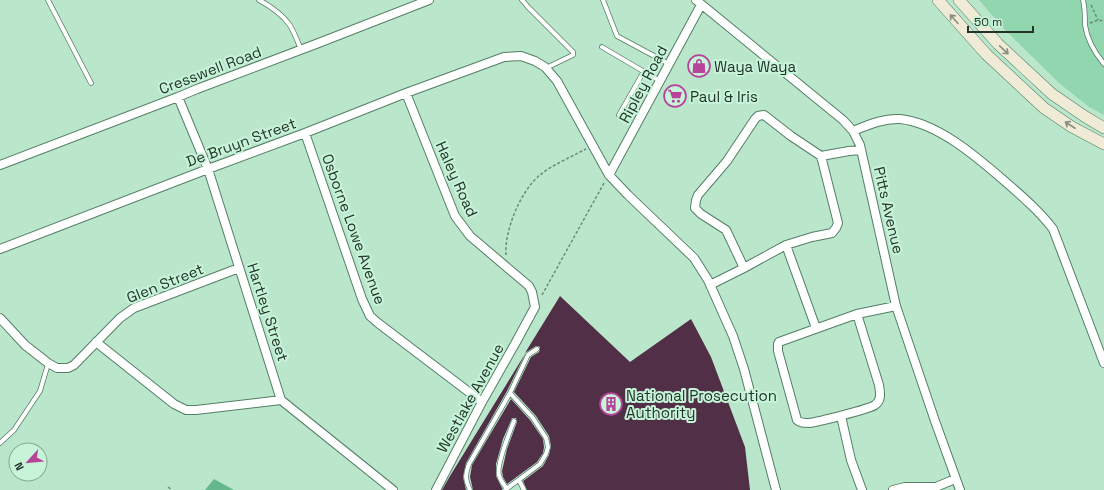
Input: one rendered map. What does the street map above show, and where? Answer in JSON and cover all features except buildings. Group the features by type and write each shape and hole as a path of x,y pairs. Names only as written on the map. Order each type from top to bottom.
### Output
{"main road":[{"path":"938,0 986,54 1044,108 1072,127 1104,144"},
{"path":"959,0 998,44 1052,94 1104,128"}],"street":[{"name":"Cresswell Road","path":"0,165 429,0"},
{"name":"Ripley Road","path":"609,175 669,65 698,2"},
{"name":"Pitts Avenue","path":"698,2 843,120 853,131 860,145 896,306 960,490"},
{"name":"De Bruyn Street","path":"0,249 492,61 508,57 521,56 535,61 546,68"},
{"path":"546,68 556,81 609,175 694,258 710,285 734,336 776,490"},
{"name":"Haley Road","path":"406,93 455,216 470,236 529,286 532,292 535,307"},
{"name":"Hartley Street","path":"178,97 208,169 281,400"},
{"path":"710,285 744,268 786,245 832,233 838,223 821,156 791,136 764,115 758,116 727,161 698,195 696,200 696,208 701,214 726,230 744,268"},
{"path":"853,131 883,120 898,119 916,122 936,131 980,160 1044,217 1053,229 1104,363"},
{"name":"Osborne Lowe Avenue","path":"305,133 352,271 370,316 482,402"},
{"path":"821,156 861,150"},
{"path":"786,245 816,328"},
{"name":"Glen Street","path":"48,363 57,368 68,368 74,365 120,318 134,308 239,268"},
{"path":"857,314 879,385 879,400 873,406 841,416 809,423 803,423 797,420 778,351 778,344 780,341 857,314 896,306"},
{"name":"Westlake Avenue","path":"436,490 482,402 535,307"},
{"path":"0,318 25,345 48,363"},
{"path":"96,342 174,404 186,410 281,400 393,490"},
{"path":"841,416 851,460 862,490"},
{"path":"893,490 905,487 937,488 955,479"}],"lane":[{"path":"48,0 91,83"},
{"path":"259,0 277,11 289,24 302,50"},
{"path":"522,0 573,52 572,55 546,68"},
{"path":"603,0 618,36 669,65"},
{"path":"1082,0 1085,11 1087,34 1099,58 1104,64"},
{"path":"602,47 660,81"},
{"path":"618,115 644,71"},
{"path":"470,490 466,482 466,473 470,464 510,393 528,355 538,350"},
{"path":"0,443 14,430 40,391 48,363"},
{"path":"510,393 533,418 546,438 548,447 540,464 506,489 499,476 499,469 514,421"},
{"path":"519,480 524,490"}],"path":[{"path":"1089,0 1098,20"},
{"path":"1085,24 1098,20 1104,21"},
{"path":"507,267 506,246 509,228 513,216 528,188 536,178 546,171 592,146"},
{"path":"535,307 609,175"},
{"path":"168,487 172,490"}],"green space":[{"path":"979,0 1104,0 1104,115 1089,107 1058,82 1005,30"},
{"path":"214,479 234,490 205,490"}],"place":[{"name":"Waya Waya","path":"699,66"},
{"name":"Paul & Iris","path":"675,96"},
{"name":"National Prosecution Authority","path":"611,404"}]}
